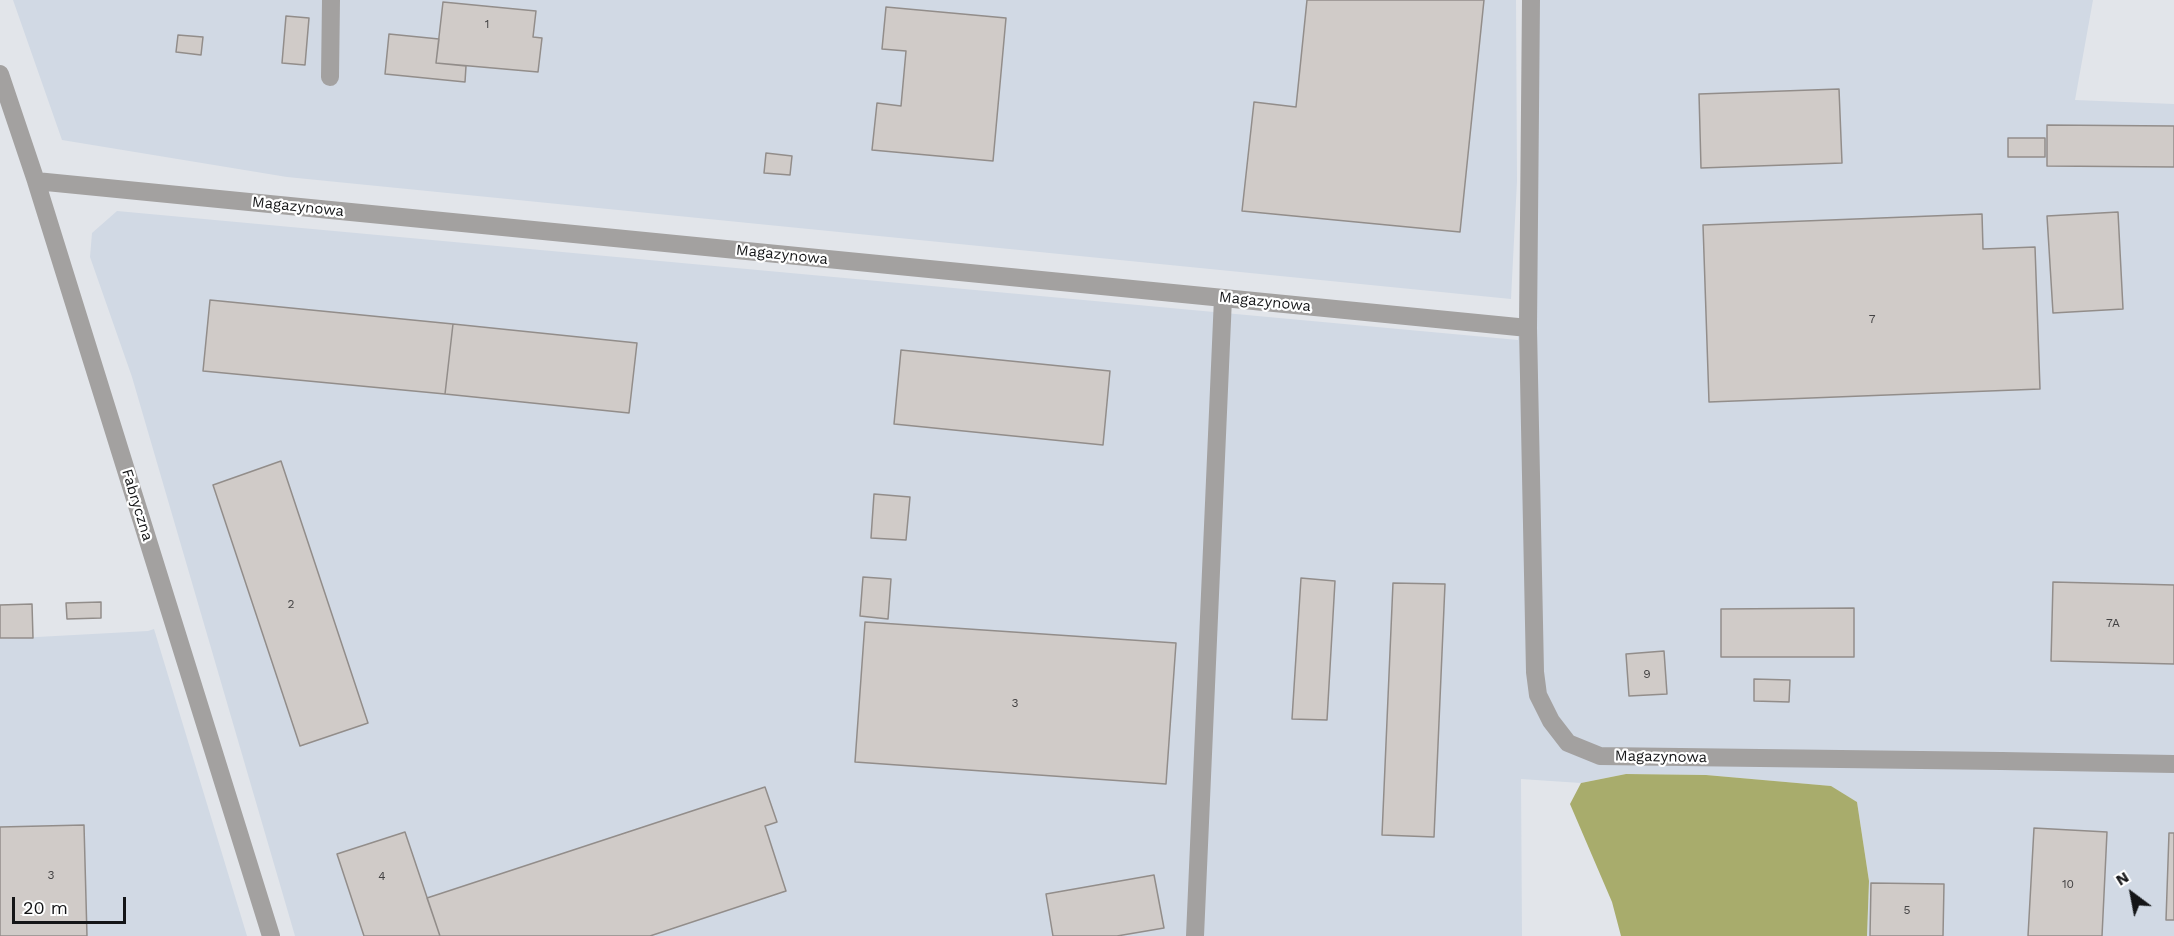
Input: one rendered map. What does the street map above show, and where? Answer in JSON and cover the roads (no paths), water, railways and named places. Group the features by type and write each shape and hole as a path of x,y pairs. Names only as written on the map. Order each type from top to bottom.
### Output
{"street":[{"path":"330,77 331,0"},
{"name":"Magazynowa","path":"1531,0 1528,328 1535,672 1538,695 1551,722 1568,743 1600,756 2174,764"},
{"name":"Fabryczna","path":"0,74 36,181 271,936"},
{"name":"Magazynowa","path":"36,181 1528,328"},
{"path":"1195,936 1223,298"}]}
